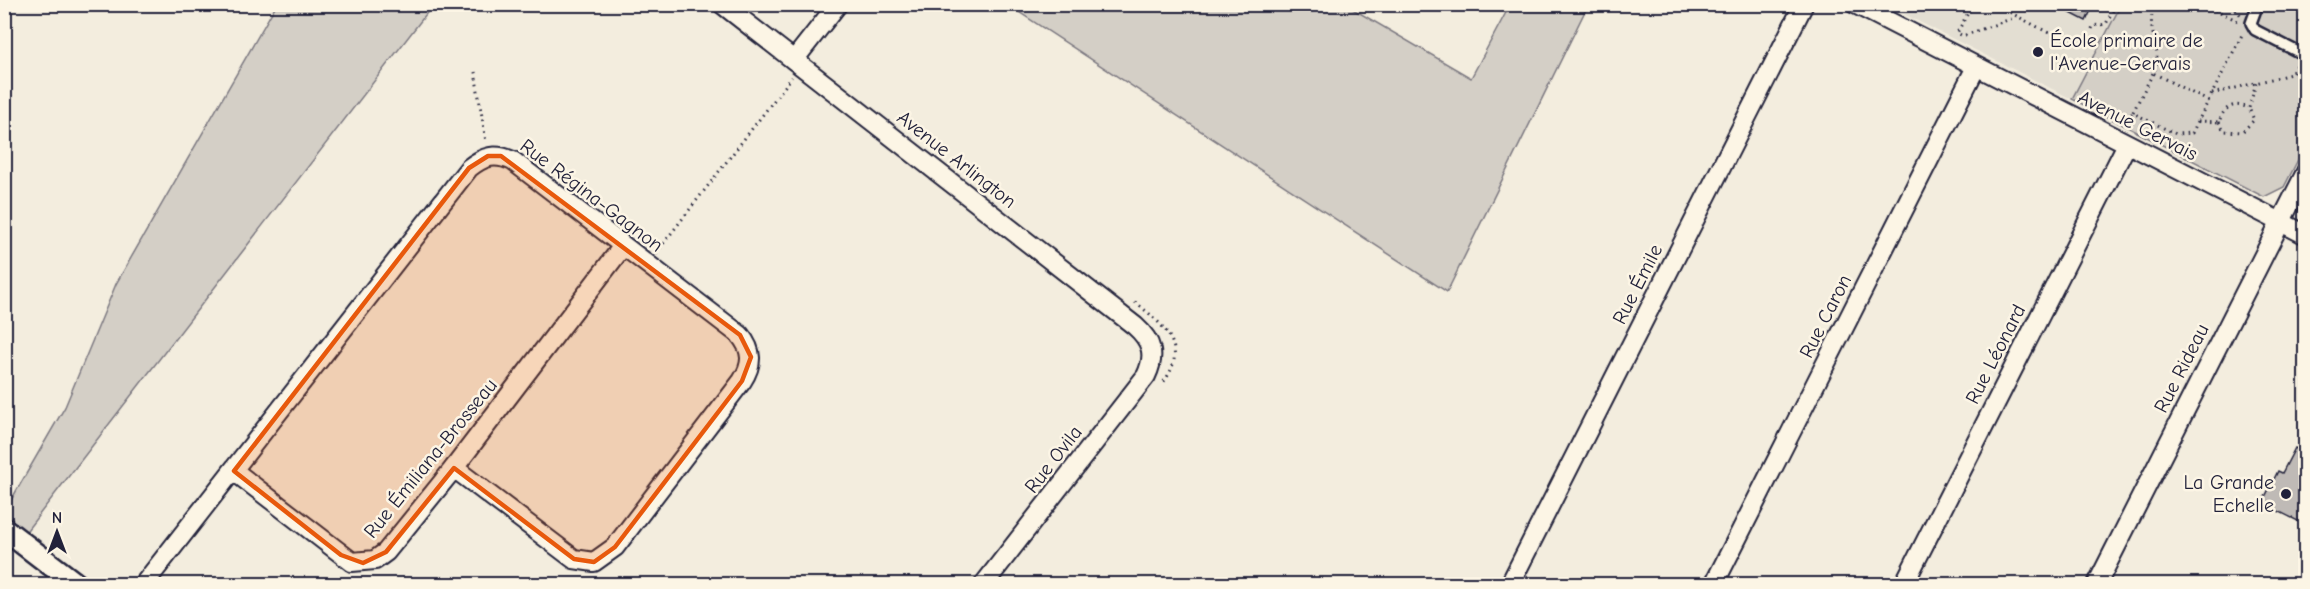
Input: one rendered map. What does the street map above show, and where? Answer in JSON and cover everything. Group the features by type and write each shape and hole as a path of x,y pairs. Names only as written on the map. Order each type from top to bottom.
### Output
{"street":[{"name":"Avenue Arlington","path":"722,4 793,69 1135,326 1150,343 1152,357"},
{"path":"793,69 838,4"},
{"name":"Rue Émile","path":"1510,585 1804,4"},
{"name":"Avenue Gervais","path":"1856,4 2306,235"},
{"name":"Rue Caron","path":"1714,585 1976,67"},
{"name":"Rue Léonard","path":"1904,585 2119,140"},
{"name":"Rue Régina-Gagnon","path":"144,585 469,168 488,156 501,156 513,161 740,335 748,345 752,357 749,370 735,391 615,547 594,562 574,559 454,468"},
{"name":"Rue Rideau","path":"2097,585 2306,172"},
{"name":"Rue Émiliana-Brosseau","path":"234,471 352,562 363,563 375,560 386,552 454,468 623,246"},
{"name":"Rue Ovila","path":"984,585 1146,376 1152,357"},
{"path":"4,529 76,585"}],"lane":[{"path":"2258,4 2251,22 2254,30 2304,55"}],"path":[{"path":"1972,4 1957,33 1963,36 2016,17"},
{"path":"1994,4 2068,43"},
{"path":"2092,29 2093,26 2106,24 2116,4"},
{"path":"2119,140 2122,120 2133,113 2152,73 2158,54 2150,18 2156,4"},
{"path":"2133,113 2176,134 2192,133 2243,33 2243,24 2204,4"},
{"path":"2212,94 2291,74 2304,55"},
{"path":"655,254 793,69"},
{"path":"474,72 486,144"},
{"path":"2152,73 2208,102"},
{"path":"2249,108 2240,105 2223,110 2219,122 2224,131 2242,132 2254,120 2249,108 2256,83"},
{"path":"2198,121 2219,122"}],"highlighted area":[{"path":"488,156 501,156 740,335 751,357 742,381 615,547 594,562 574,559 454,468 386,552 363,563 341,555 234,471 469,168"}],"shaded area":[{"path":"276,5 433,5 21,538 8,522 7,507 65,407 116,284"},
{"path":"1008,5 1346,5 1471,78 1510,5 1588,5 1447,292"},
{"name":"École primaire de l'Avenue-Gervais","path":"1886,5 2121,5 2072,99"},
{"path":"2121,5 2305,5 2305,146 2284,187 2264,197 2072,99"}],"building":[{"path":"2053,4 2094,4 2086,21"},
{"name":"La Grande Echelle","path":"2295,448 2306,453 2306,525 2262,503 2278,471 2282,473"}],"place":[{"name":"École primaire de l'Avenue-Gervais","path":"2038,52"},
{"name":"La Grande Echelle","path":"2286,494"}]}
